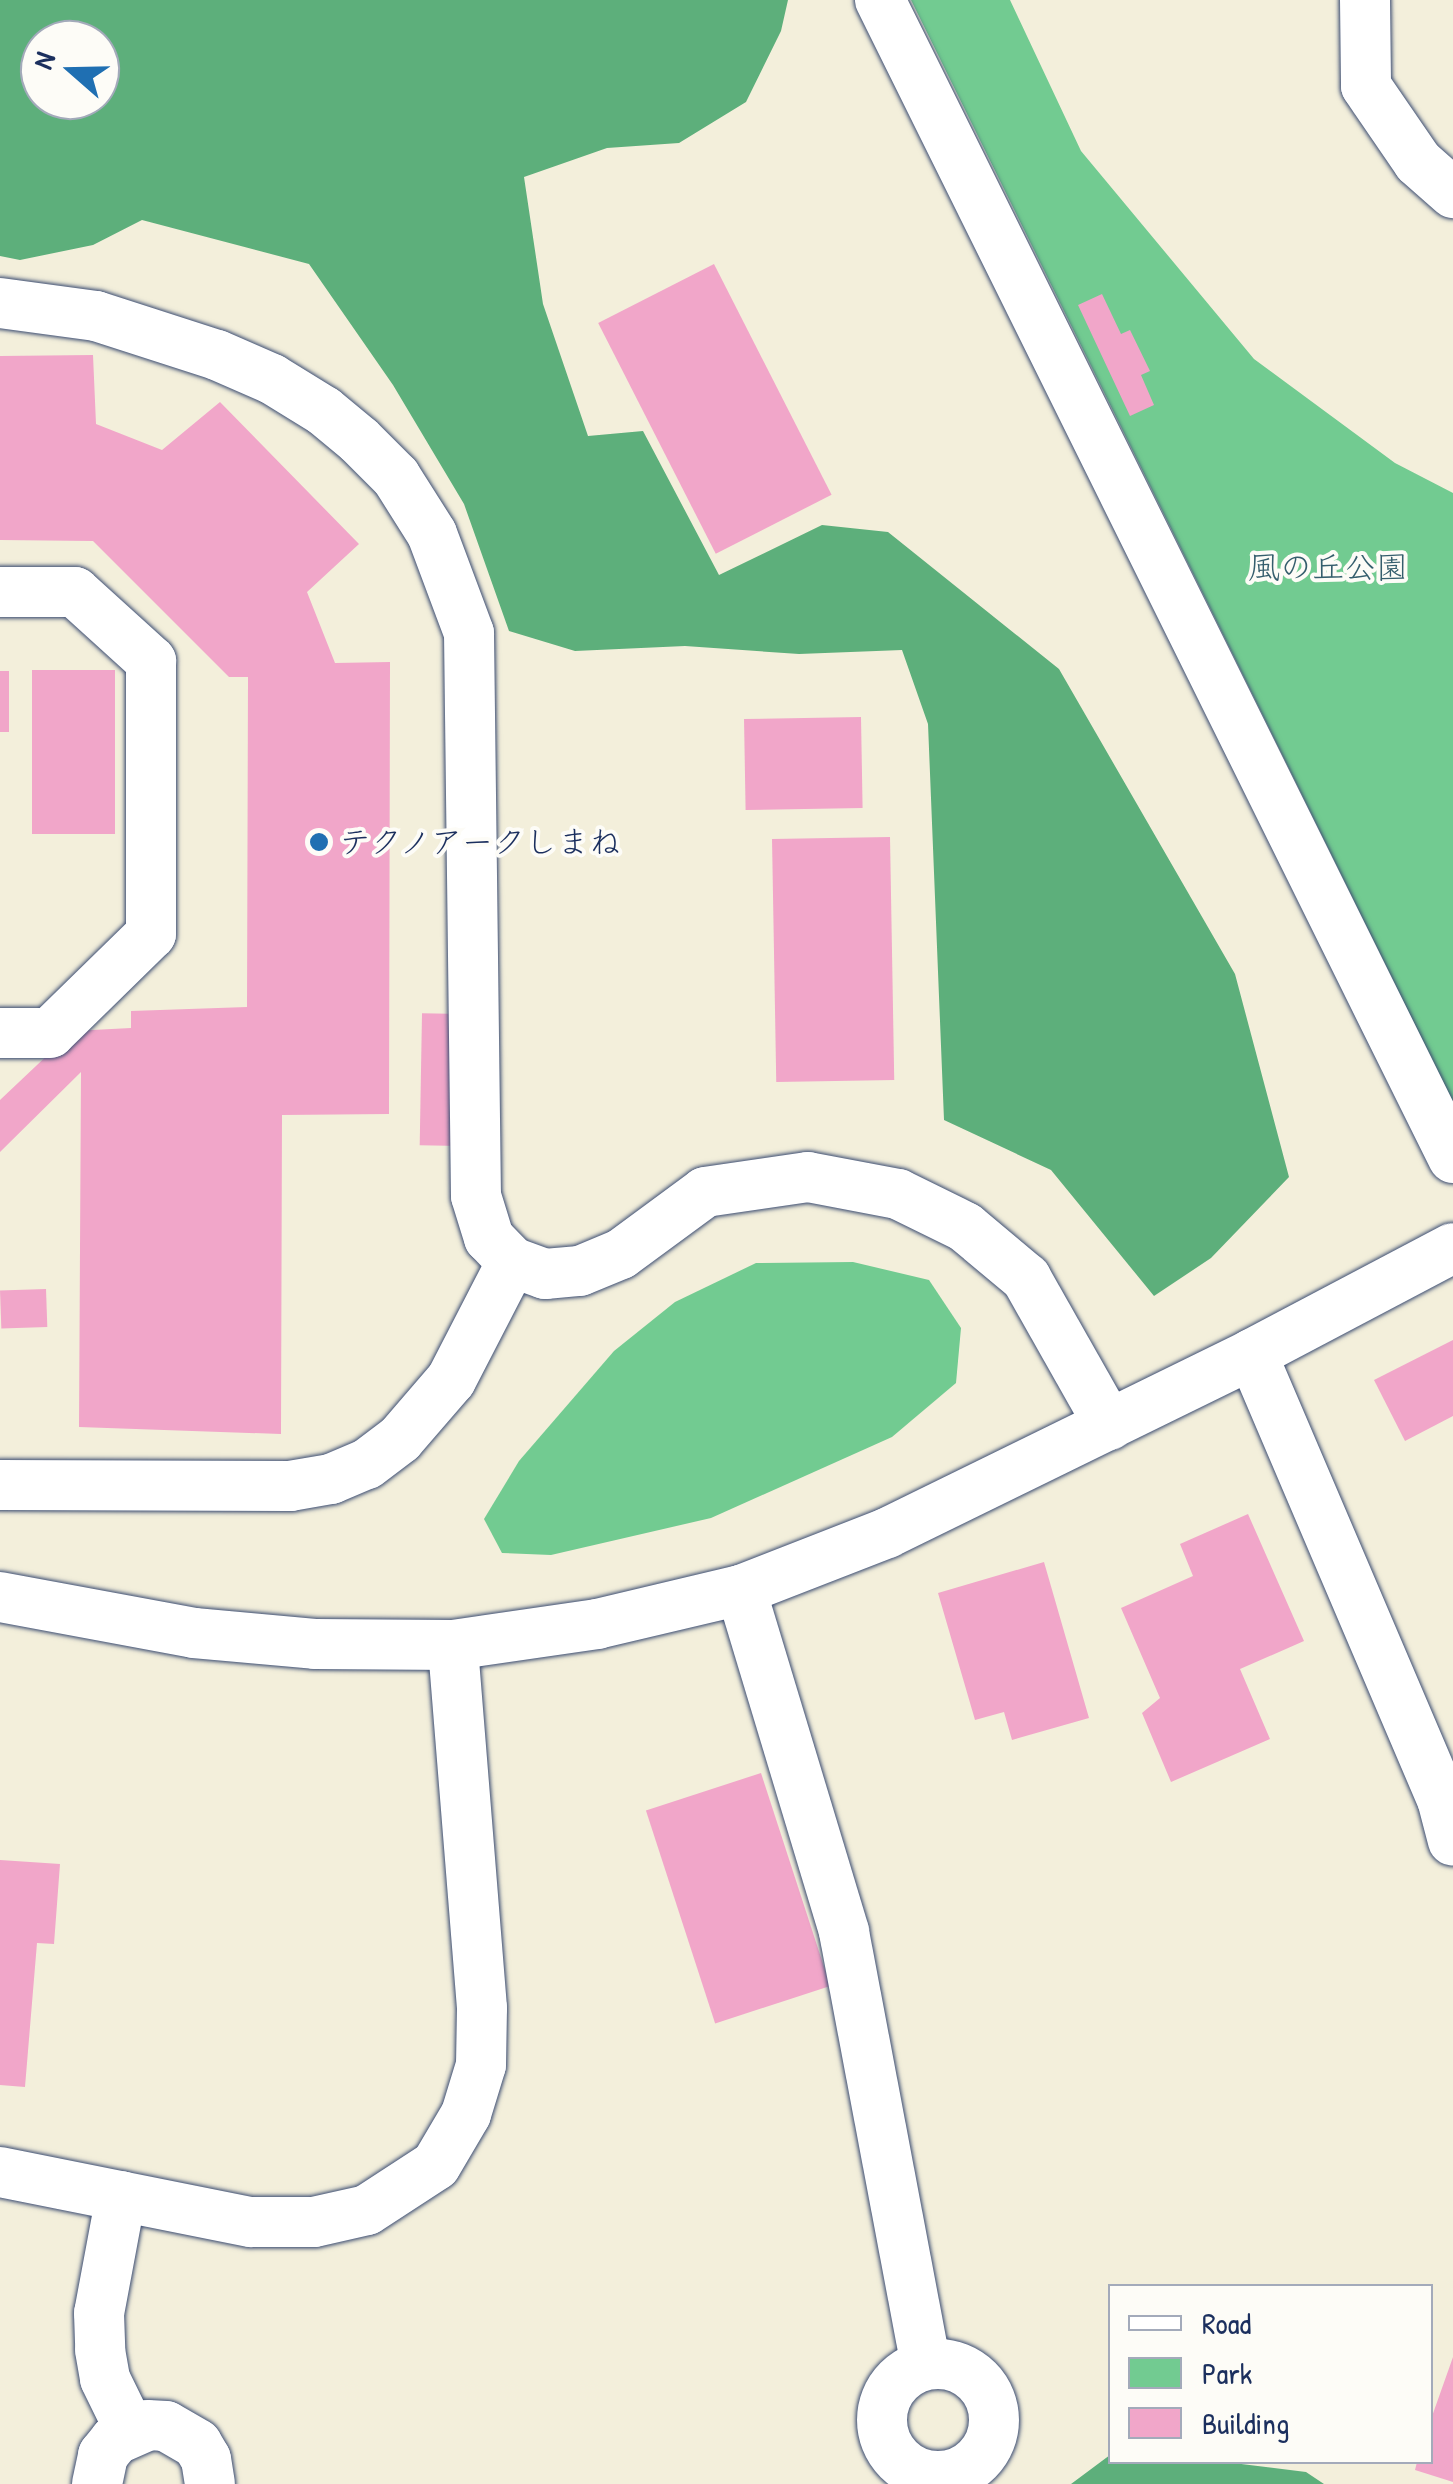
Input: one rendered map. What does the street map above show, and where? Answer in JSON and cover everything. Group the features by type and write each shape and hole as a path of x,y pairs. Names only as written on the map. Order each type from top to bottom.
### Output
{"street":[{"path":"880,0 1453,1158"},
{"path":"1365,0 1366,86 1418,162 1453,193"},
{"path":"0,302 96,316 217,355 272,379 324,411 359,440 396,477 432,534 469,634 476,1196 488,1238 512,1262 545,1274 580,1271 620,1254 705,1192 808,1177 898,1194 966,1227 1026,1278 1109,1425"},
{"path":"0,592 74,592 151,661 151,934 50,1033 0,1034"},
{"path":"0,1597 194,1633 315,1644 453,1645 597,1624 741,1590 887,1532 1252,1354 1453,1248"},
{"path":"0,1484 290,1486 349,1471 389,1447 428,1411 451,1380 512,1262"},
{"path":"1252,1354 1442,1798 1453,1841"},
{"path":"741,1590 844,1932 926,2364"},
{"path":"0,2172 251,2222 314,2222 367,2210 436,2165 466,2114 481,2066 482,2008 453,1645"},
{"path":"121,2196 98,2313 105,2379 130,2430"},
{"path":"97,2484 103,2455 130,2430 148,2425 182,2432 206,2459 210,2484"}],"green space":[{"path":"0,0 788,0 781,31 746,102 679,143 607,148 524,177 543,304 588,436 643,431 719,575 822,525 888,532 1059,669 1235,974 1289,1177 1211,1258 1154,1296 1051,1170 944,1120 928,724 902,650 799,654 685,646 575,651 509,631 464,504 393,385 309,264 142,220 93,245 20,260 0,256"},
{"name":"風の丘公園","path":"911,0 1010,0 1081,151 1254,359 1395,463 1453,493 1453,1102"},
{"path":"853,1262 929,1280 961,1328 956,1383 892,1437 711,1518 551,1555 502,1553 484,1519 519,1461 614,1351 675,1302 756,1263"},
{"path":"1108,2456 1108,2464 1241,2464 1306,2472 1324,2484 1071,2484"}],"building":[{"path":"714,264 832,495 716,554 598,323"},
{"path":"1102,294 1121,334 1130,330 1150,371 1141,375 1154,405 1130,416 1078,305"},
{"name":"テクノアークしまね","path":"93,355 96,424 162,450 220,402 359,544 307,592 335,663 390,662 389,1114 282,1115 281,1434 79,1427 81,1072 0,1152 0,1100 73,1031 131,1028 131,1011 247,1007 248,677 229,677 93,541 0,540 0,356"},
{"path":"32,670 115,670 115,834 32,834"},
{"path":"0,671 9,671 9,732 0,732"},
{"path":"861,717 863,808 746,810 744,719"},
{"path":"890,837 894,1080 776,1082 772,839"},
{"path":"422,1013 463,1014 461,1146 420,1145"},
{"path":"46,1289 47,1327 1,1329 0,1291"},
{"path":"1453,1340 1453,1416 1405,1441 1374,1380"},
{"path":"1248,1514 1304,1641 1240,1669 1270,1739 1171,1782 1142,1713 1160,1698 1121,1608 1193,1576 1180,1544"},
{"path":"1044,1562 1089,1718 1012,1740 1004,1712 975,1720 938,1593"},
{"path":"761,1773 830,1986 715,2023 646,1810"},
{"path":"0,1860 60,1864 54,1944 37,1943 25,2087 0,2085"},
{"path":"1453,2357 1453,2482 1415,2470 1416,2464 1433,2464 1433,2414"}],"place":[{"name":"テクノアークしまね","path":"319,842"}]}
